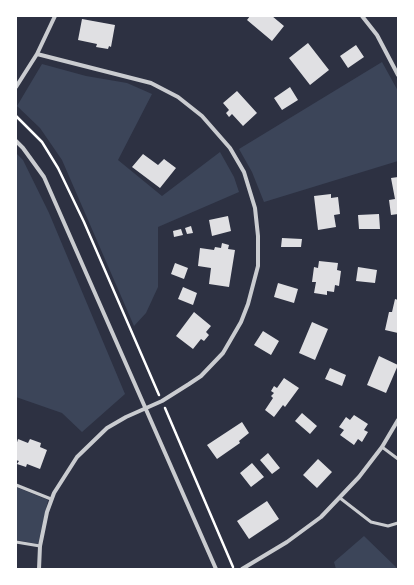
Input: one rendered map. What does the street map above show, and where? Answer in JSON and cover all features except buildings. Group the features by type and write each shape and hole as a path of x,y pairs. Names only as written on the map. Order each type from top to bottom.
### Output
{"street":[{"path":"16,87 37,54 56,16"},
{"path":"362,16 377,35 398,75"},
{"path":"37,54 151,83 178,97 202,116 218,132 230,148 250,189 258,236 258,266 248,304 241,322 223,353 212,365 190,384 162,401 145,410 126,417 107,428 77,457 65,474 51,499 40,546 39,569"},
{"path":"16,141 23,148 44,177 216,569"},
{"path":"242,569 287,542 321,516 340,498 382,447 398,420"}],"lane":[{"path":"382,447 398,459"},
{"path":"16,485 51,499"},
{"path":"340,498 371,522 388,526 398,524"},
{"path":"16,542 40,546"}],"path":[{"path":"16,116 42,142 58,168 84,222 234,569"}],"shaded area":[{"path":"382,62 398,91 398,161 264,202 252,172 239,149"},
{"path":"42,64 86,76 127,83 152,94 118,160 162,196 220,152 234,177 239,192 158,227 158,287 146,313 134,326 62,160 40,128 17,106"},
{"path":"16,153 23,160 49,213 125,394 82,432 62,413 16,397"},
{"path":"16,487 48,500 38,544 16,540"},
{"path":"364,536 398,569 336,569 334,562"}]}
